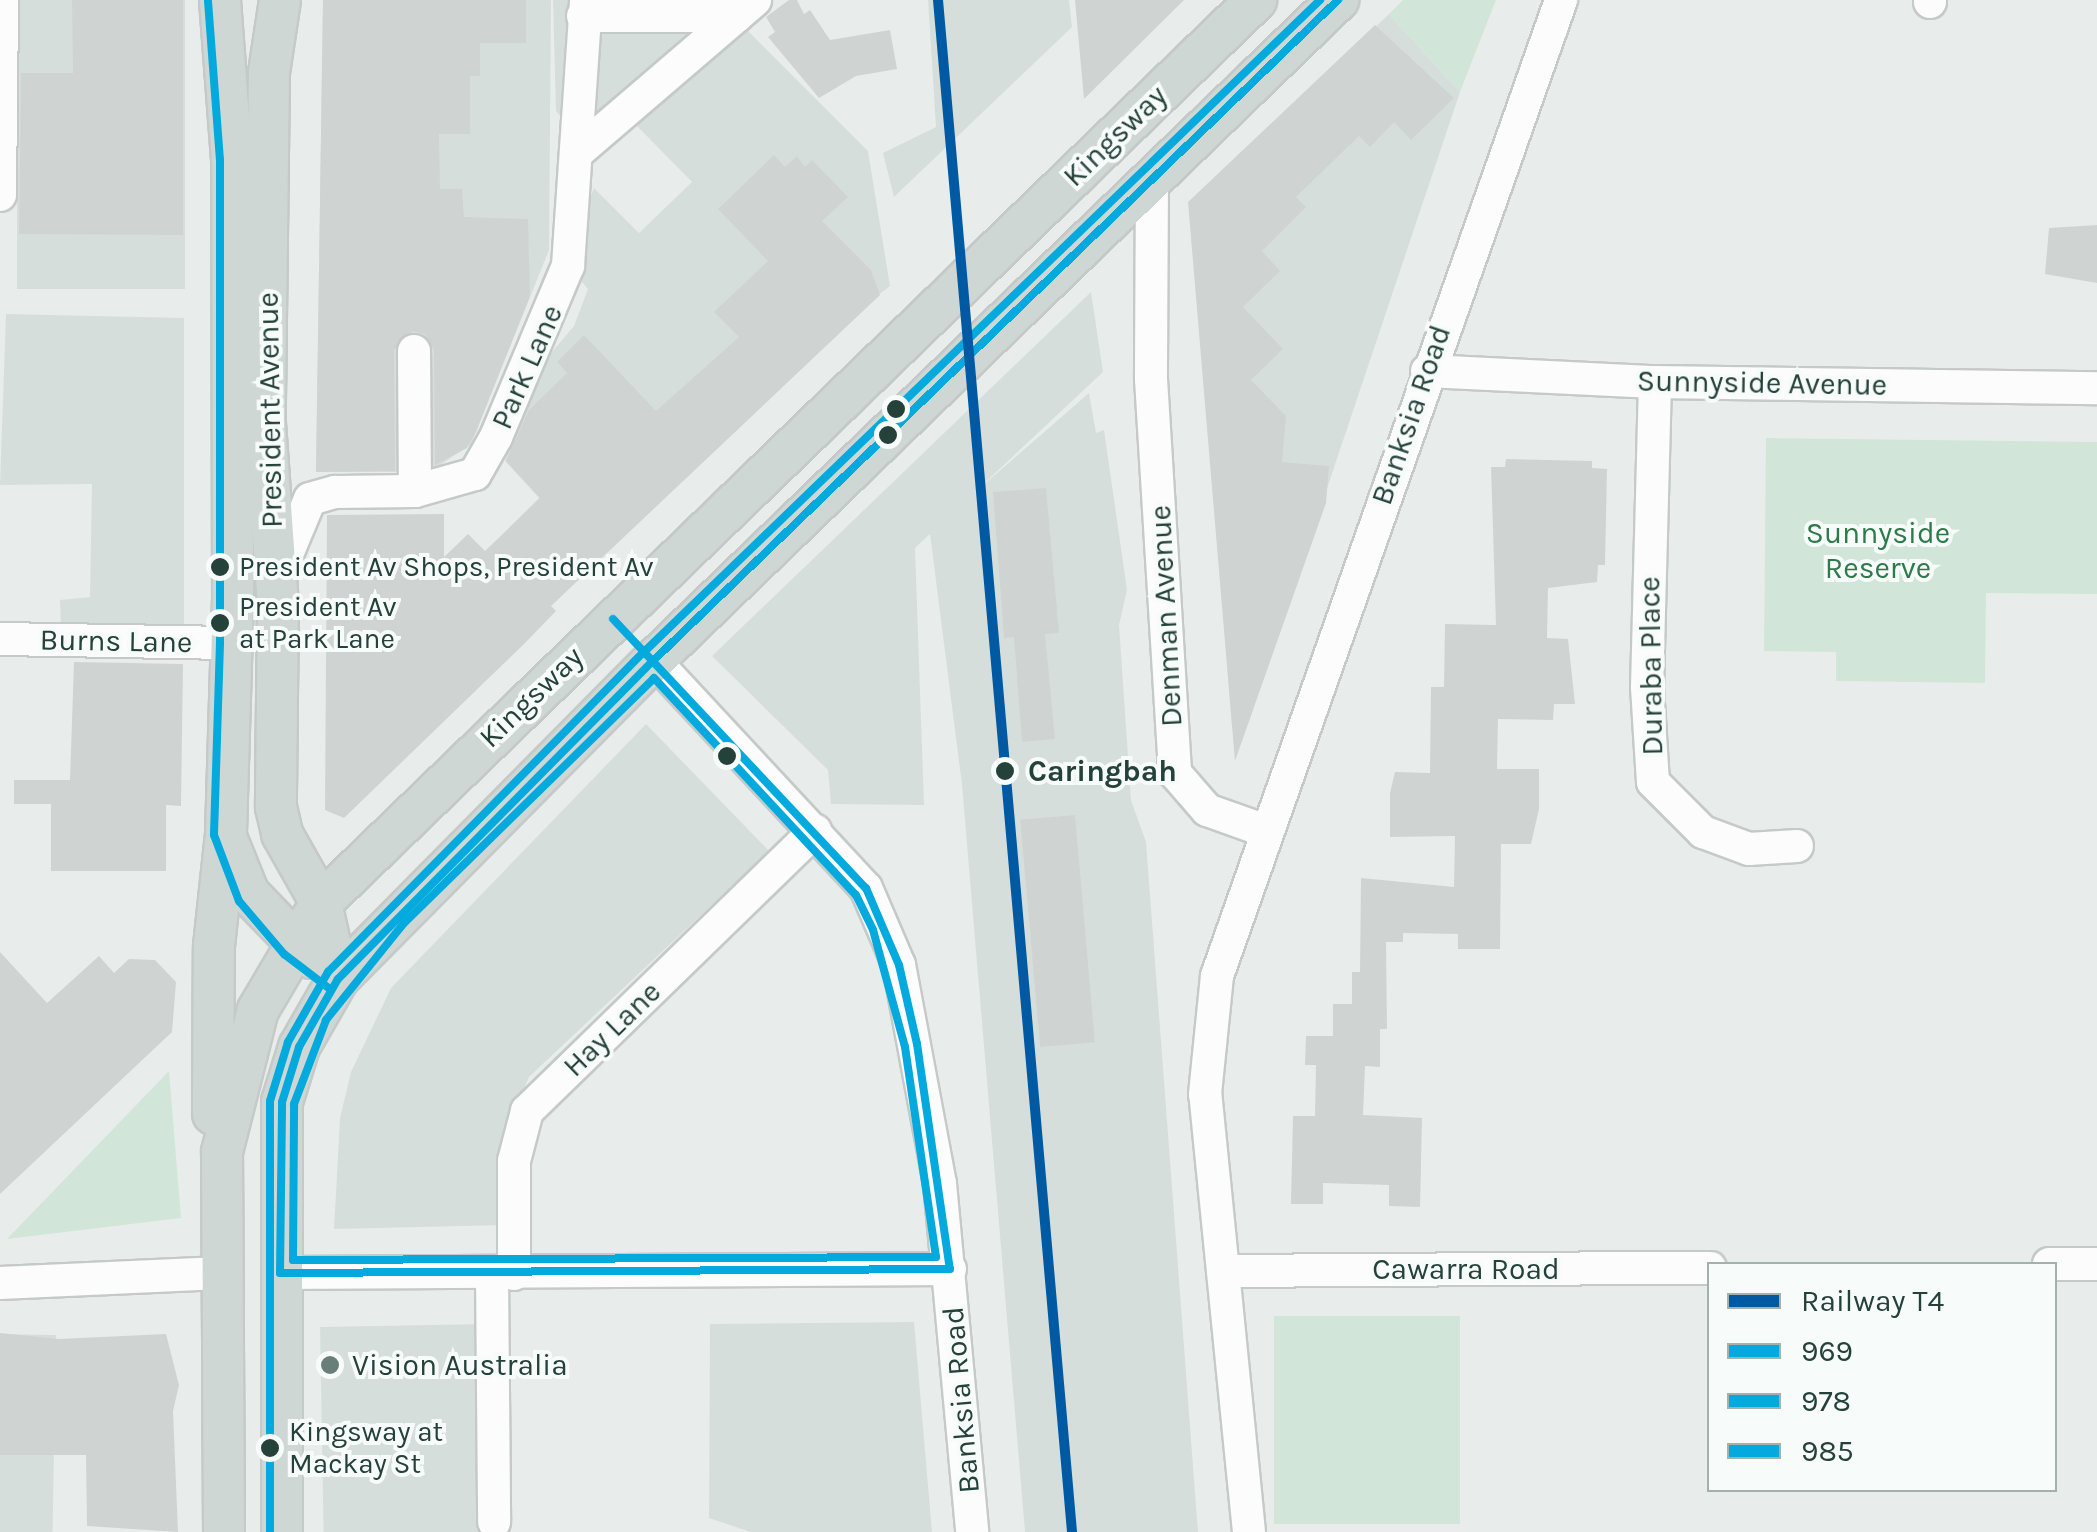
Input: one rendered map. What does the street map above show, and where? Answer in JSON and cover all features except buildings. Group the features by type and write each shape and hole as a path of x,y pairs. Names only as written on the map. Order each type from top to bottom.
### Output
{"main road":[{"name":"President Avenue","path":"220,0 232,160 233,643 226,833 211,1056 220,1264"},
{"name":"President Avenue","path":"280,0 269,73 266,423 277,580 278,823 321,903 338,979"},
{"name":"Kingsway","path":"224,1532 222,1152 234,1085 258,1010 321,903 1256,0"},
{"name":"Kingsway","path":"282,1532 282,1102 299,1047 338,979 654,660 1338,0"},
{"path":"613,619 654,660"},
{"path":"233,643 277,645"},
{"name":"President Avenue","path":"226,833 242,882 294,944 338,979"},
{"path":"220,1264 280,1273"}],"street":[{"path":"0,195 2,0"},
{"name":"Banksia Road","path":"1266,831 1561,0"},
{"path":"584,8 746,8"},
{"name":"Park Lane","path":"277,580 310,499 335,492 414,491 475,474 496,437 568,266 579,151 584,8"},
{"path":"579,151 746,8"},
{"name":"Denman Avenue","path":"1152,176 1151,379 1176,774 1207,810 1266,831"},
{"path":"414,352 414,491"},
{"name":"Sunnyside Avenue","path":"1427,371 1655,382 2097,388"},
{"name":"Duraba Place","path":"1655,382 1646,687 1653,782 1703,832 1749,850 1796,846"},
{"name":"Burns Lane","path":"0,641 233,643"},
{"name":"Banksia Road","path":"654,660 866,888 899,965 950,1268 972,1532"},
{"name":"Hay Lane","path":"494,1522 503,1274 514,1161 527,1110 816,831"},
{"path":"1249,1532 1205,1094 1207,1031 1217,976 1266,831"},
{"path":"0,1283 220,1264"},
{"path":"2057,1264 2097,1264"},
{"path":"280,1273 950,1268"},
{"name":"Cawarra Road","path":"1223,1271 1707,1268"}],"shaded area":[{"path":"17,0 185,0 185,289 17,289"},
{"path":"323,0 551,0 549,250 471,444 430,472 316,472"},
{"path":"553,0 772,0 744,27 868,151 890,286 541,555 512,525 539,498 505,461 546,349 551,353 574,326 588,289 564,261 594,188 639,233 692,182 636,125 597,160 556,111"},
{"path":"928,0 1069,0 1072,27 894,197 883,153 936,127"},
{"path":"1389,14 1460,92 1248,724 1232,726 1191,202"},
{"path":"1091,292 1103,372 975,492 1089,393 1096,433 1104,430 1127,590 1119,625 1131,800 1146,842 1198,1532 1025,1532 962,785 930,534 915,548 924,805 831,804 828,770 712,656"},
{"path":"6,314 184,318 184,628 61,625 60,600 90,597 92,484 0,485"},
{"path":"646,724 769,851 529,1077 502,1141 506,1225 334,1229 340,1118 351,1072 391,988"},
{"path":"914,1322 932,1532 751,1532 709,1518 710,1324"},
{"path":"486,1324 490,1532 324,1532 320,1327"},
{"path":"0,1334 56,1335 53,1532 0,1532"}],"green space":[{"path":"1403,0 1496,0 1460,92 1389,14"},
{"name":"Sunnyside Reserve","path":"1766,438 2097,442 2097,594 1986,593 1985,683 1836,681 1836,652 1764,651"},
{"path":"169,1071 181,1218 7,1239"},
{"path":"1274,1316 1460,1316 1460,1524 1274,1524"}],"rail line":[{"name":"T4","path":"938,0 1072,1532"}],"transit line":[{"name":"985","path":"270,1532 270,1101 288,1042 328,972 645,651 1320,0"},
{"name":"969","path":"280,1273 282,1102 299,1047 338,979 654,660 1338,0"},
{"name":"978","path":"208,1 220,160 220,643 214,835 239,901 284,954 330,989"},
{"name":"969","path":"613,619 866,888 899,965 917,1044 950,1269"},
{"name":"978","path":"654,678 856,895 873,930 905,1047 936,1257 293,1260 294,1104 326,1020 404,923 654,678"},
{"name":"969","path":"280,1273 950,1269"}],"place":[{"name":"President Av Shops, President Av","path":"220,567"},
{"name":"President Av at Park Lane","path":"220,623"},
{"name":"Caringbah","path":"1005,771"},
{"name":"Vision Australia","path":"330,1365"},
{"name":"Kingsway at Mackay St","path":"270,1448"}]}
